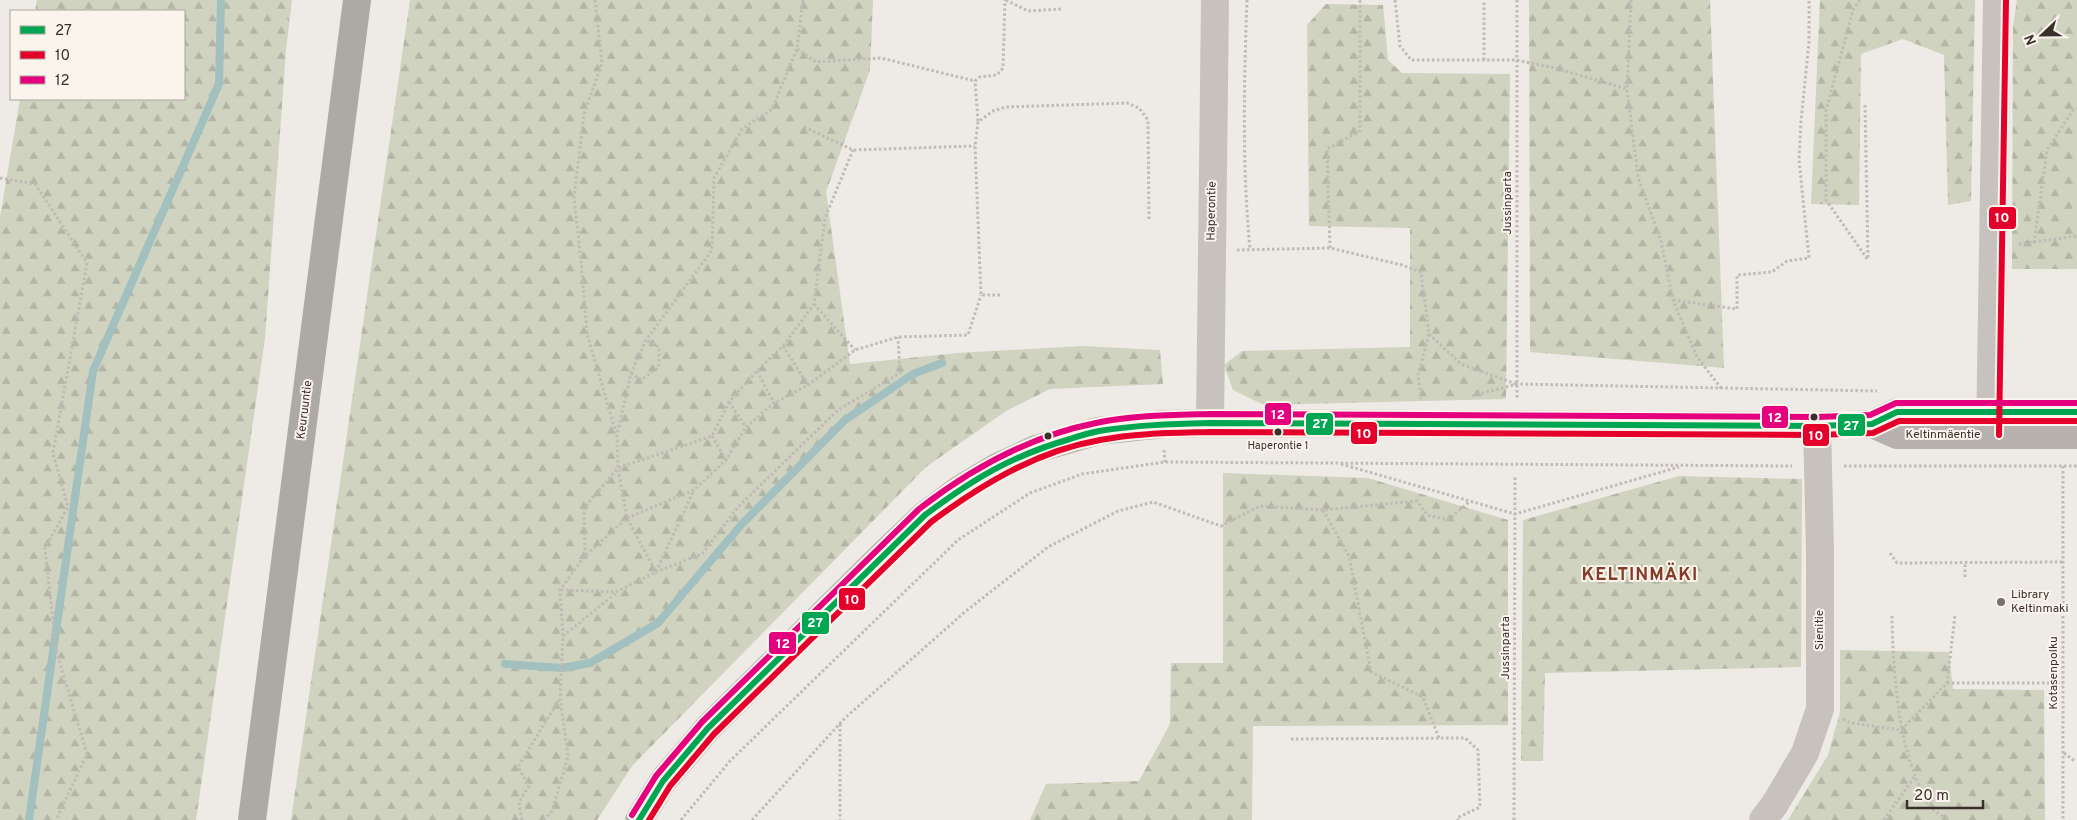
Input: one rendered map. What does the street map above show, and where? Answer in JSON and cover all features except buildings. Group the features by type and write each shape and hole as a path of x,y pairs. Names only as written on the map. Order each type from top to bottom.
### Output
{"highway":[{"name":"Keuruuntie","path":"252,820 357,0"}],"main road":[{"name":"Keltinmäentie","path":"639,820 663,781 708,728 925,515 960,489 997,467 1036,450 1098,431 1164,424 1210,423 1817,426 1872,424 1898,436 2077,412"},
{"name":"Keltinmäentie","path":"1990,424 2077,436"}],"street":[{"name":"Haperontie","path":"1210,423 1215,0"},
{"path":"1990,424 1997,0"},
{"name":"Sienitie","path":"1763,820 1775,804 1805,753 1820,709 1817,426"}],"path":[{"path":"595,0 602,63 584,114 574,197 587,334 617,435"},
{"path":"656,572 627,518 618,468 617,435 631,373 646,340 712,250 714,178 742,129 772,109 797,49 803,0"},
{"path":"975,81 980,77 998,75 1003,68 1006,0 1028,11 1062,9"},
{"path":"1246,0 1244,77 1247,216 1250,249"},
{"path":"1330,248 1327,149 1360,131 1360,0"},
{"path":"1395,0 1400,46 1411,60 1516,60 1627,89"},
{"path":"1484,0 1484,60"},
{"name":"Jussinparta","path":"1517,0 1518,406"},
{"path":"1631,0 1627,89 1638,177 1661,241 1673,300 1697,357 1721,388"},
{"path":"1673,300 1737,309 1737,275 1772,272 1786,261 1809,258 1800,160 1801,121 1809,42 1809,0"},
{"path":"1860,0 1853,10 1826,111 1826,200 1868,260 1865,105"},
{"path":"797,49 816,62 882,58 975,81"},
{"path":"544,820 552,811 568,756 560,697 563,636 560,590 585,556 627,518 694,490 726,460 746,427 774,403 808,385 855,350 898,337 968,335 981,295 975,146 978,122 975,81"},
{"path":"978,122 993,111 1006,107 1126,103 1139,108 1148,120 1149,219"},
{"path":"2034,243 2047,150 2073,110 2077,108"},
{"path":"804,127 853,150 975,146"},
{"path":"585,556 584,508 618,468 712,436 729,402 756,371 783,346 814,304 825,218 853,150"},
{"path":"0,178 34,184 87,262 53,454 68,507 44,548 56,650 87,754 56,820"},
{"path":"1993,246 2034,243 2075,236 2077,231"},
{"path":"1212,253 1250,249 1330,248 1402,265 1421,272 1429,334 1418,375 1422,409 1421,424"},
{"path":"981,295 1000,295"},
{"path":"814,304 855,350"},
{"path":"1429,334 1460,364 1517,384 1881,391"},
{"path":"563,636 616,592 656,572 702,554 738,507 838,410 900,373 898,337"},
{"path":"631,373 641,380 659,367 659,347 646,340"},
{"path":"783,346 808,385"},
{"path":"756,371 774,403"},
{"path":"729,402 746,427"},
{"path":"712,436 726,460"},
{"path":"681,820 730,761 958,540 1030,492 1082,474 1165,462 2077,466"},
{"path":"1337,463 1515,514 1684,465"},
{"name":"Kotasenpolku","path":"2063,466 2063,820"},
{"name":"Jussinparta","path":"1514,820 1515,476"},
{"path":"656,572 694,490"},
{"path":"752,820 840,723 966,611 1048,547 1118,512 1153,502 1221,526 1260,506 1323,510 1416,501 1427,515 1448,520 1470,501"},
{"path":"1323,510 1349,556 1371,672 1423,697 1439,738"},
{"path":"1890,552 1897,563 2062,562"},
{"path":"1965,562 1965,577"},
{"path":"560,590 616,592"},
{"path":"1901,730 1947,683 1955,615"},
{"path":"1892,616 1892,642 1901,730 1915,775 1931,808 1949,820"},
{"path":"1947,683 2063,683"},
{"path":"522,820 519,802 529,786 518,767 560,697"},
{"path":"1820,709 1851,722 1901,730"},
{"path":"840,723 840,820"},
{"path":"1291,739 1465,738 1478,750 1480,807 1458,818 1458,820"},
{"path":"2064,753 2076,762"},
{"path":"1884,820 1915,775"}],"green space":[{"path":"37,0 286,0 286,50 265,338 196,820 0,820 0,217 20,100 185,100 185,10 35,10"},
{"path":"286,0 292,0 286,50"},
{"path":"410,0 873,0 870,70 826,192 850,364 958,353 1082,346 1160,350 1163,384 1050,389 1006,411 926,467 632,766 597,820 291,820"},
{"path":"1529,0 1710,0 1724,368 1530,352"},
{"path":"1820,0 1975,0 1971,201 1948,205 1944,55 1903,39 1861,54 1859,205 1811,204"},
{"path":"2017,0 2077,0 2077,269 2012,269 2013,26"},
{"path":"1326,4 1383,5 1388,60 1402,73 1510,74 1506,399 1264,405 1233,390 1224,365 1242,351 1410,347 1410,228 1309,226 1307,25"},
{"path":"1223,473 1368,478 1508,520 1508,725 1253,726 1252,820 1030,820 1046,784 1139,781 1170,724 1171,663 1223,663"},
{"path":"1679,476 1802,479 1801,667 1545,673 1543,761 1521,761 1523,520"},
{"path":"1840,650 1949,652 1953,689 2044,690 2045,820 1788,820 1828,755 1840,712"}],"waterway":[{"path":"29,820 93,371 219,84 221,0"},
{"path":"505,664 562,668 590,663 658,623 742,524 845,420 913,374 942,363"}],"transit line":[{"name":"10","path":"1999,435 2006,0"},
{"name":"12","path":"632,815 656,776 702,722 919,509 981,467 1025,445 1072,429 1124,418 1210,414 1817,417 1870,415 1896,403 2077,403"},
{"name":"27","path":"639,820 663,781 708,728 925,515 960,490 993,470 1029,453 1084,435 1127,427 1210,423 1817,426 1872,424 1897,412 2077,412"},
{"name":"10","path":"649,820 670,786 714,734 931,522 990,482 1032,461 1077,445 1127,436 1210,432 1817,435 1873,433 1899,421 2077,421"}],"place":[{"name":"Haperontie 1","path":"1278,432"},
{"name":"Library Keltinmaki","path":"2001,602"}],"district":[{"name":"KELTINMÄKI","path":"1640,575"}]}
